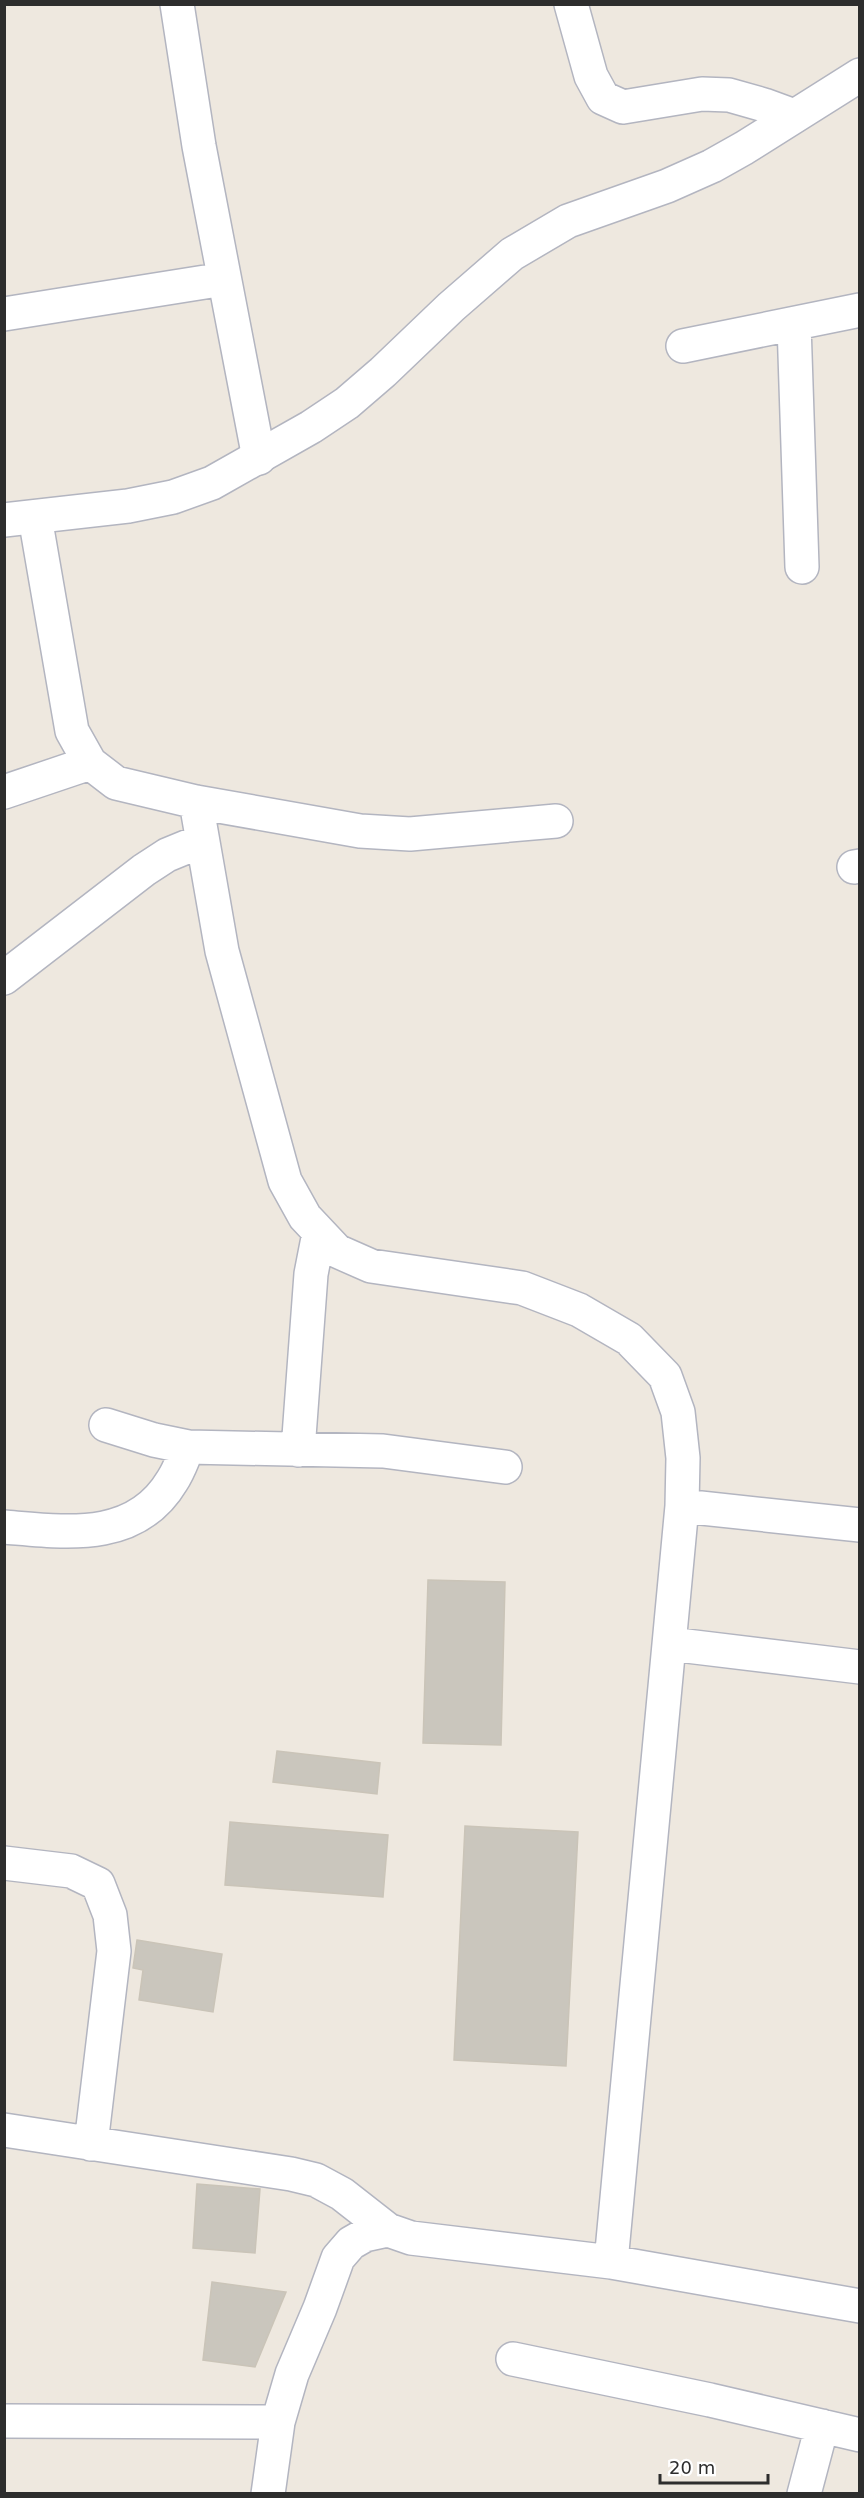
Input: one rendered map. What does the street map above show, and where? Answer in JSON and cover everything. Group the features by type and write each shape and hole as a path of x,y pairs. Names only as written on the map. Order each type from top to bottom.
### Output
{"street":[{"path":"177,4 198,146 259,458"},
{"path":"571,4 591,76 603,98 623,107 702,94 729,95 794,116"},
{"path":"556,821 410,834 360,831 304,823 196,802 116,783 90,763 72,731 20,519 128,506 173,497 212,483 259,458 347,403 512,254 568,221 667,186 712,166 860,75"},
{"path":"4,314 224,279"},
{"path":"683,346 860,310"},
{"path":"794,324 802,567"},
{"path":"4,792 90,763"},
{"path":"196,802 222,951 285,1181 304,1217 337,1251 371,1266 522,1288 579,1310 630,1338 665,1376 678,1412 683,1458 682,1506 611,2262"},
{"path":"4,978 144,870 167,855 201,841"},
{"path":"298,1450 311,1274 319,1233"},
{"path":"106,1425 188,1448 383,1451 505,1467"},
{"path":"4,1527 68,1532 98,1530 124,1524 160,1497 172,1481 188,1448"},
{"path":"682,1506 860,1525"},
{"path":"670,1644 860,1667"},
{"path":"4,1863 71,1871 98,1884 110,1915 114,1951 91,2144"},
{"path":"4,2130 291,2174 316,2180 342,2194 388,2230 411,2238 611,2262 860,2306"},
{"path":"268,2493 271,2458 278,2422 292,2374 338,2258 351,2243 365,2235 388,2230"},
{"path":"513,2359 860,2435"},
{"path":"4,2421 278,2422"},
{"path":"804,2493 822,2426"}],"building":[{"path":"428,1580 505,1582 501,1745 423,1743"},
{"path":"277,1751 380,1763 377,1794 273,1782"},
{"path":"230,1822 388,1835 383,1897 225,1885"},
{"path":"465,1826 578,1832 566,2066 454,2060"},
{"path":"137,1940 222,1954 213,2012 139,2000 143,1970 133,1968"},
{"path":"197,2184 260,2189 255,2253 193,2248"},
{"path":"212,2282 286,2292 255,2367 203,2360"}]}
